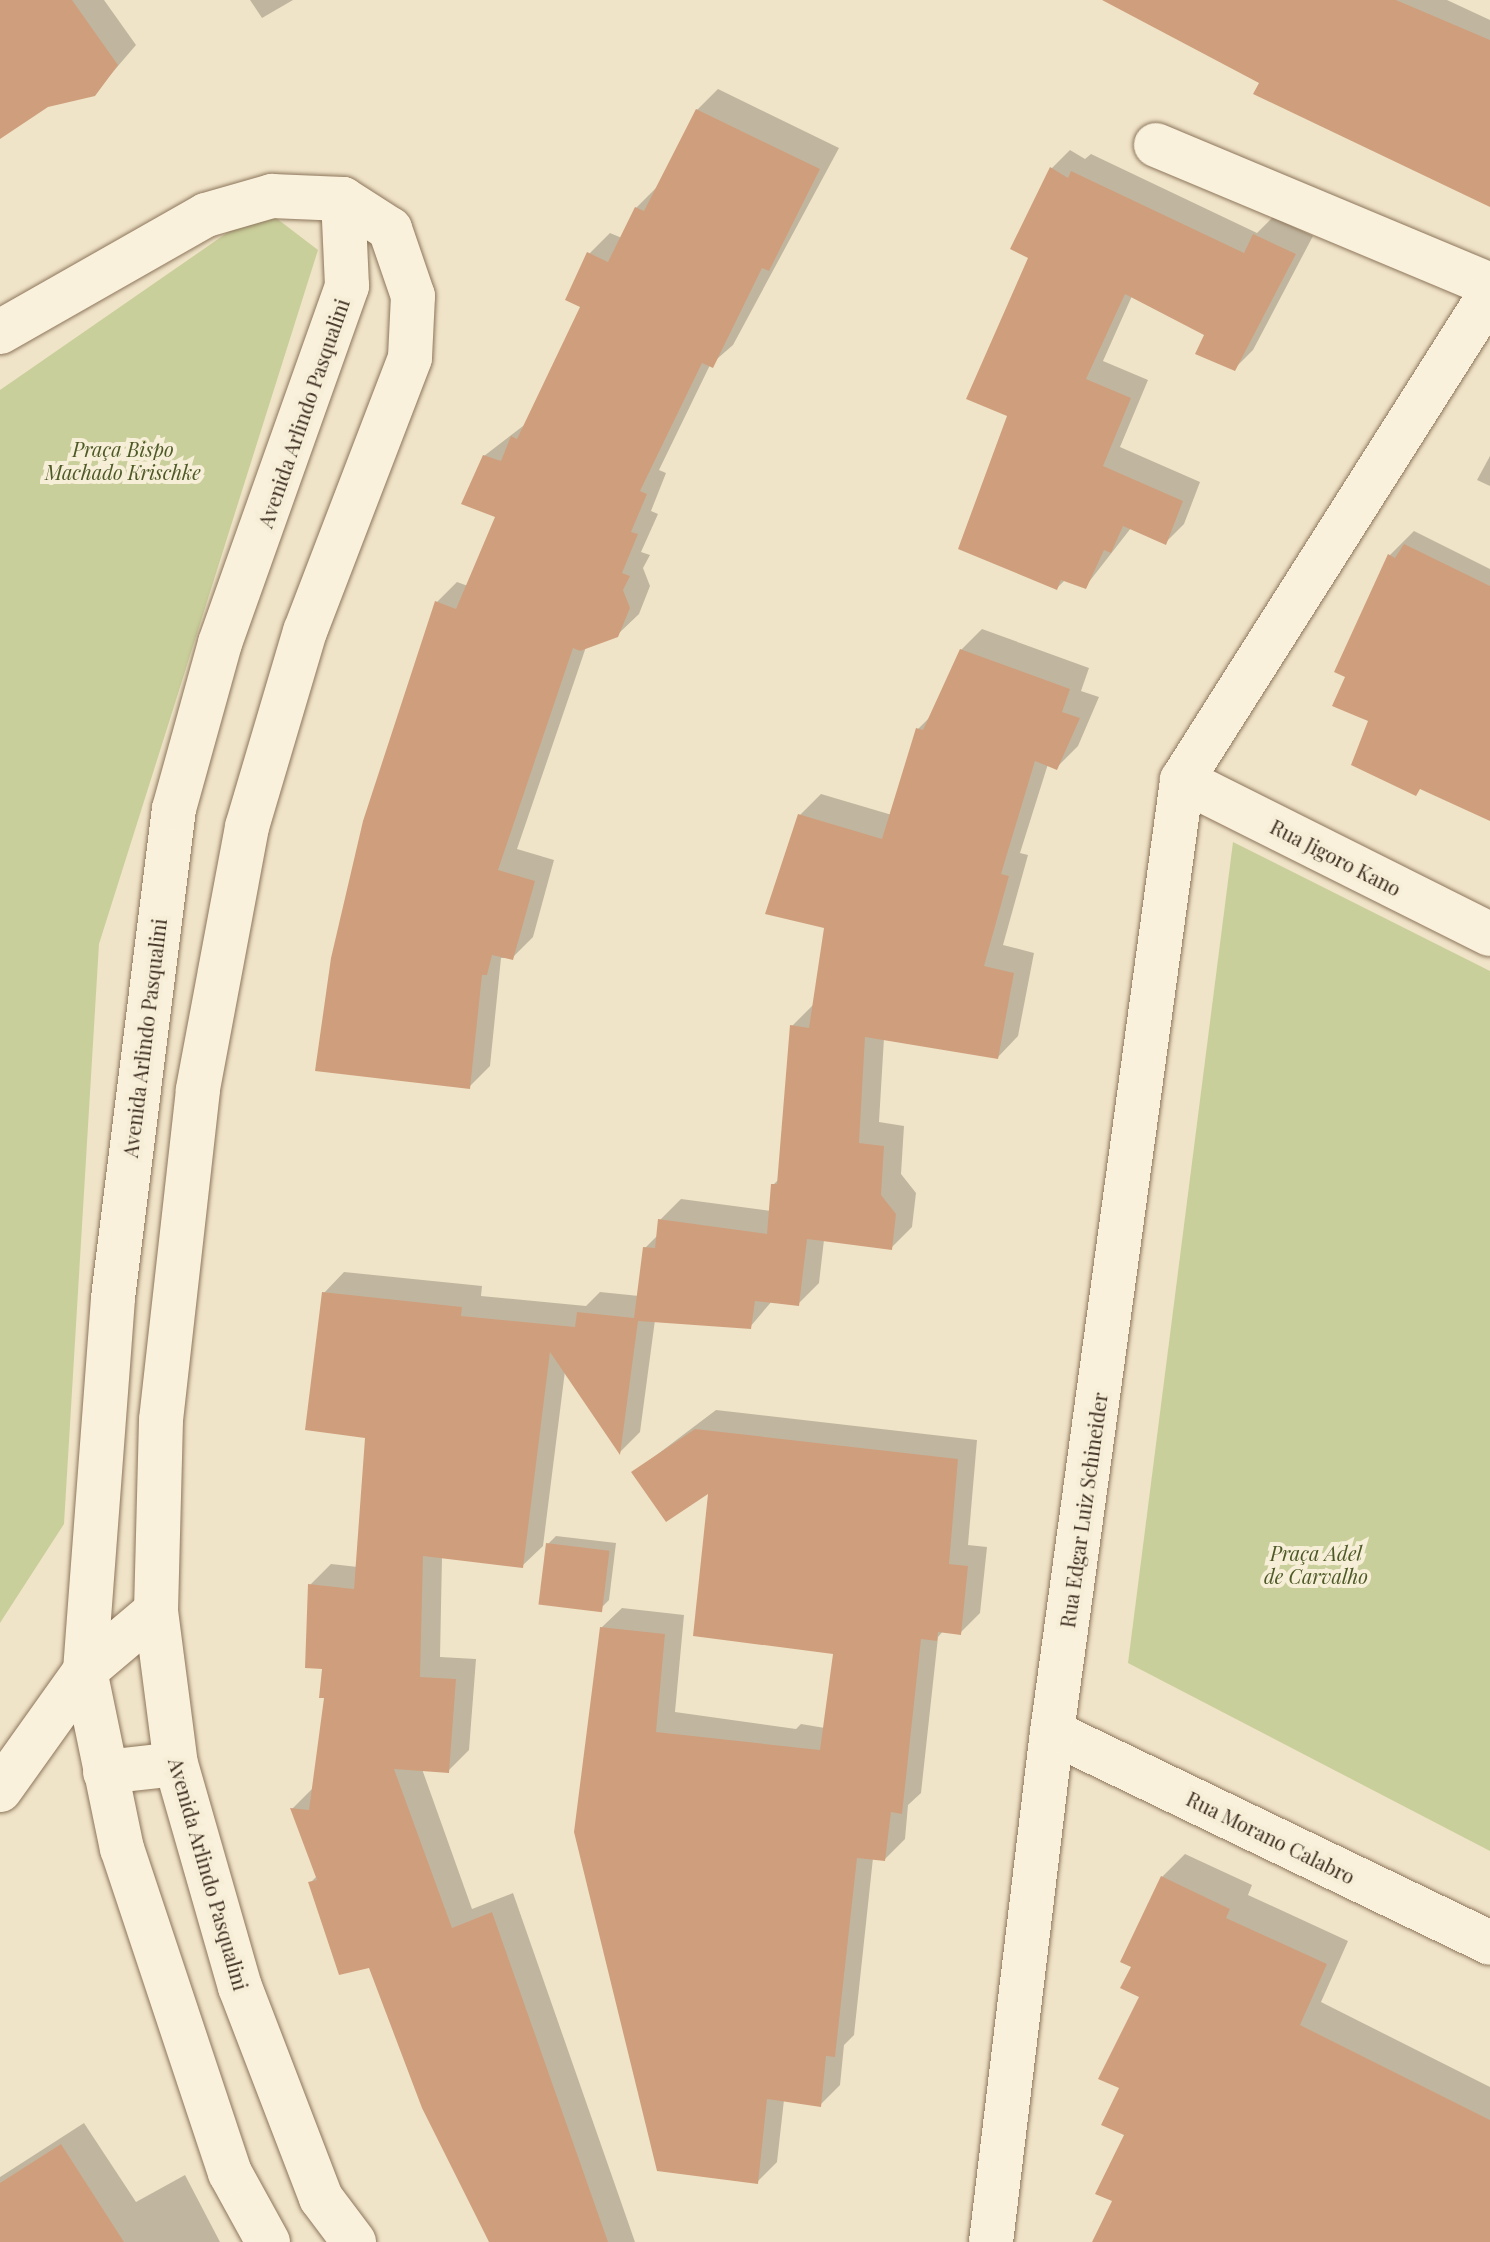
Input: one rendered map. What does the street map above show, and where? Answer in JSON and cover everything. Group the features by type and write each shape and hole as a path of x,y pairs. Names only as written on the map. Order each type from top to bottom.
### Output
{"street":[{"path":"1156,145 1490,285"},
{"path":"0,332 206,215 272,196 343,199"},
{"name":"Avenida Arlindo Pasqualini","path":"343,199 390,229 413,296 410,358 305,631 247,827 198,1090 161,1420 156,1611 176,1764 240,1987 321,2198 354,2242"},
{"name":"Avenida Arlindo Pasqualini","path":"268,2242 230,2173 122,1849 85,1671 113,1298 174,809 220,643 347,286 343,199"},
{"path":"1182,780 1490,294"},
{"name":"Rua Jigoro Kano","path":"1182,780 1490,934"},
{"name":"Rua Edgar Luiz Schineider","path":"991,2242 1052,1732 1182,780"},
{"path":"0,1790 85,1671 156,1611"},
{"name":"Rua Morano Calabro","path":"1052,1732 1490,1943"},
{"path":"105,1772 176,1764"}],"green space":[{"name":"Praça Bispo Machado Krischke","path":"263,208 318,250 99,944 64,1524 0,1623 0,390"},
{"name":"Praça Adel de Carvalho","path":"1233,842 1490,971 1490,1851 1128,1663"}],"building":[{"path":"0,0 72,0 118,65 95,96 48,107 0,139"},
{"path":"1102,0 1396,0 1490,40 1490,207 1253,94 1259,83"},
{"path":"696,109 820,169 769,271 762,268 713,368 702,363 640,491 647,494 631,532 638,534 622,573 630,576 623,590 630,608 618,637 580,651 573,648 498,870 535,881 513,960 492,955 487,975 482,975 470,1089 315,1071 331,958 363,821 435,601 456,609 495,517 461,504 483,455 501,461 511,436 517,439 580,307 565,300 587,252 608,262 635,207 644,211"},
{"path":"1050,167 1068,178 1071,171 1244,253 1253,234 1296,254 1235,371 1195,354 1204,335 1125,294 1086,379 1131,398 1103,466 1183,501 1166,545 1123,526 1111,553 1104,550 1086,589 1061,580 1057,590 958,549 1007,416 966,399 1028,258 1010,249"},
{"path":"1404,544 1490,586 1490,821 1420,789 1416,796 1351,765 1368,721 1332,706 1345,677 1334,672 1388,554 1395,558"},
{"path":"960,649 1070,689 1062,712 1080,718 1057,770 1035,761 1001,874 1009,876 984,966 1014,973 998,1059 865,1037 859,1143 884,1146 881,1195 896,1214 892,1250 807,1239 799,1306 755,1301 751,1329 638,1321 620,1455 550,1352 523,1568 423,1556 420,1677 456,1679 449,1773 394,1769 452,1928 492,1912 608,2242 489,2242 422,2108 369,1968 339,1975 308,1882 317,1880 290,1808 309,1810 324,1698 319,1698 322,1669 305,1668 308,1584 354,1589 365,1438 305,1430 322,1292 462,1307 461,1316 575,1327 577,1312 634,1318 643,1247 655,1248 658,1219 767,1234 771,1184 777,1184 790,1025 809,1028 824,928 765,914 798,814 882,839 916,728 923,730"},
{"path":"695,1429 958,1459 949,1564 968,1566 961,1635 938,1632 937,1641 921,1639 902,1814 891,1812 885,1861 857,1858 835,2057 826,2056 821,2107 767,2099 758,2184 657,2171 574,1832 600,1627 665,1634 656,1732 820,1750 833,1654 693,1636 708,1494 666,1522 631,1472"},
{"path":"546,1543 610,1551 602,1612 538,1605"},
{"path":"1161,1876 1230,1909 1226,1918 1327,1964 1300,2025 1490,2120 1490,2242 1092,2242 1112,2201 1095,2194 1124,2135 1101,2125 1119,2088 1098,2079 1139,1997 1120,1988 1131,1967 1120,1962"},
{"path":"61,2144 124,2242 0,2242 0,2183"}]}
